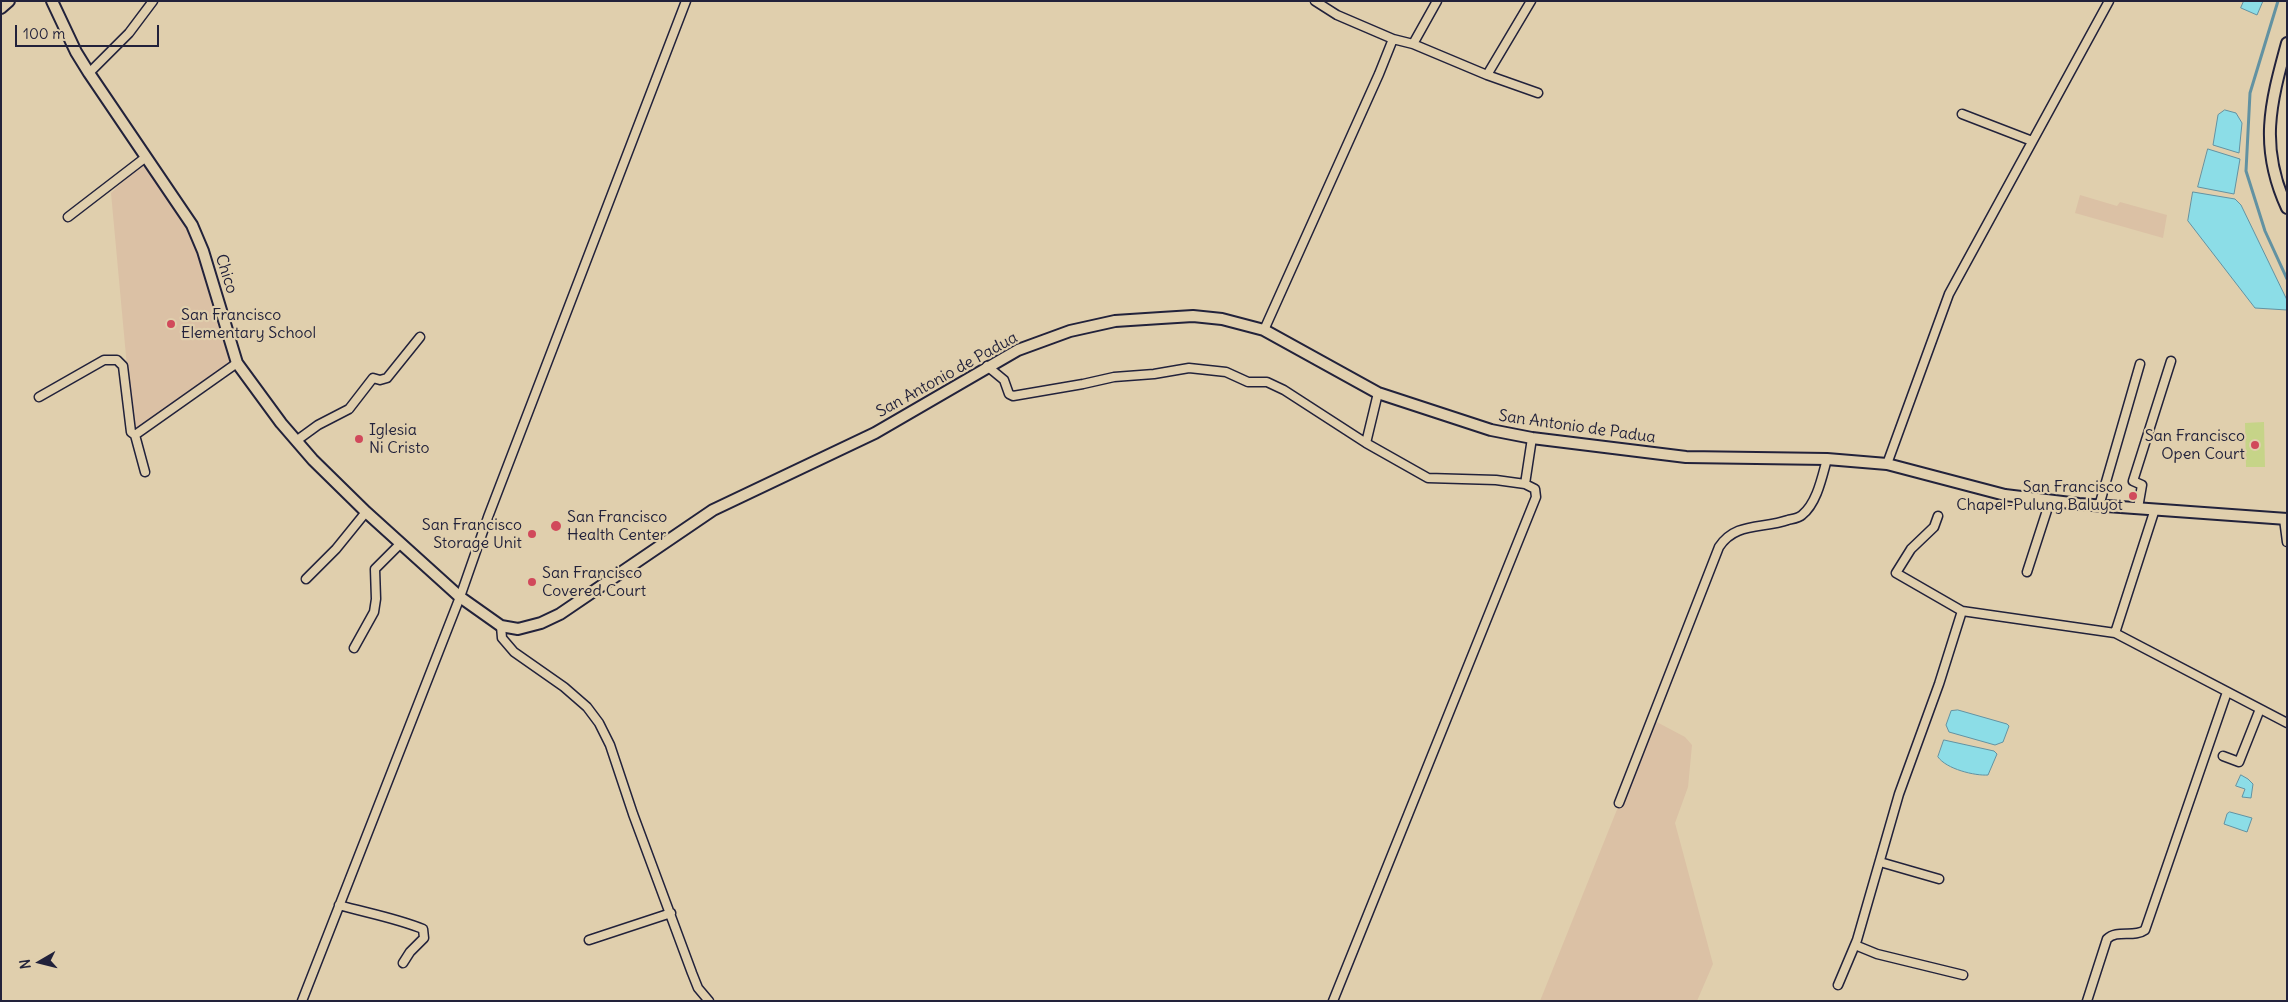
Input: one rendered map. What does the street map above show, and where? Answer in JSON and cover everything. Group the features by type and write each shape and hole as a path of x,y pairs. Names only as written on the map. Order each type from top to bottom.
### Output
{"street":[{"path":"1,8 9,1"},
{"name":"Chico","path":"52,1 89,73 192,226 208,268 237,363 296,441 366,512 460,597"},
{"path":"89,73 129,33 153,1"},
{"path":"302,1001 460,597 488,517 686,1"},
{"path":"1315,1 1336,15 1392,39 1413,44 1487,75 1538,93"},
{"path":"1413,44 1437,1"},
{"path":"1487,75 1531,1"},
{"path":"1887,464 1949,294 2109,1"},
{"path":"1264,330 1379,74 1392,39"},
{"path":"2287,43 2274,87 2268,130 2270,159 2287,208"},
{"path":"1962,114 2032,141"},
{"path":"68,217 146,157"},
{"name":"San Antonio de Padua","path":"501,626 518,629 560,614 713,510 874,433 956,387 987,366 1018,350 1070,331 1114,321 1193,316 1222,319 1264,330 1378,393 1491,430 1532,438 1686,457 1827,459 1887,464 2006,495 2099,506 2285,519"},
{"path":"296,441 318,425 349,410 373,378 380,380 387,378 420,337"},
{"path":"39,397 104,360 117,360 123,366 130,432 135,435 145,472"},
{"path":"2138,508 2142,485 2133,481 2171,361"},
{"path":"135,435 237,363"},
{"path":"2099,506 2140,364"},
{"path":"987,366 1004,380 1009,394 1013,396 1083,384 1114,376 1154,374 1189,368 1226,372 1248,382 1267,382 1284,390 1366,443 1428,478 1496,480 1525,484 1535,489 1536,497 1333,1001"},
{"path":"1366,443 1378,393"},
{"path":"1525,484 1532,438"},
{"path":"1619,803 1719,547 1730,534 1740,529 1776,524 1802,515 1815,496 1827,459"},
{"path":"2027,572 2050,501"},
{"path":"2115,632 2155,510"},
{"path":"306,579 336,549 366,512"},
{"path":"1938,516 1934,527 1912,549 1896,574 1962,611 2115,632 2287,723"},
{"path":"2285,519 2287,542"},
{"path":"354,648 374,612 376,599 375,569 400,544"},
{"path":"460,597 501,626 502,638 514,652 564,687 587,707 599,723 610,745 633,814 698,988 709,1001"},
{"path":"1838,985 1855,945 1899,794 1937,690 1962,611"},
{"path":"2087,1001 2107,939 2114,934 2141,933 2145,930 2227,692"},
{"path":"2223,756 2238,762 2260,709"},
{"path":"1880,862 1939,879"},
{"path":"339,904 386,919 398,919 423,929 424,938 410,952 403,963"},
{"path":"589,940 671,913"},
{"path":"1855,945 1877,954 1963,975"}],"shaded area":[{"name":"San Francisco Elementary School","path":"145,161 191,231 213,295 231,364 133,432 111,193"},
{"path":"2080,195 2117,206 2120,202 2167,215 2163,238 2075,213"},
{"path":"1653,720 1685,737 1692,745 1688,787 1675,823 1713,964 1697,1001 1540,1001"}],"green space":[{"name":"San Francisco Open Court","path":"2264,422 2265,467 2246,467 2245,423"}],"water":[{"path":"2244,1 2263,1 2257,15 2241,8"},
{"path":"2225,110 2236,113 2242,123 2239,153 2213,145 2218,115"},
{"path":"2208,149 2240,159 2234,194 2198,187"},
{"path":"2193,192 2235,199 2241,205 2287,300 2287,310 2255,308 2188,221"},
{"path":"1958,710 2007,724 2009,726 2003,742 1995,745 1949,732 1946,725 1951,711"},
{"path":"1944,740 1994,751 1997,754 1988,775 1961,771 1947,765 1938,757"},
{"path":"2241,775 2253,784 2251,798 2242,797 2245,789 2236,786"},
{"path":"2230,812 2252,818 2247,832 2224,824 2227,814"}],"waterway":[{"path":"2278,1 2250,93 2246,171 2265,231 2287,279"}],"place":[{"name":"San Francisco Elementary School","path":"171,324"},
{"name":"Iglesia Ni Cristo","path":"359,439"},
{"name":"San Francisco Open Court","path":"2255,445"},
{"name":"San Francisco Chapel-Pulung Baluyot","path":"2133,496"},
{"name":"San Francisco Health Center","path":"556,526"},
{"name":"San Francisco Storage Unit","path":"532,534"},
{"name":"San Francisco Covered Court","path":"532,582"}]}
